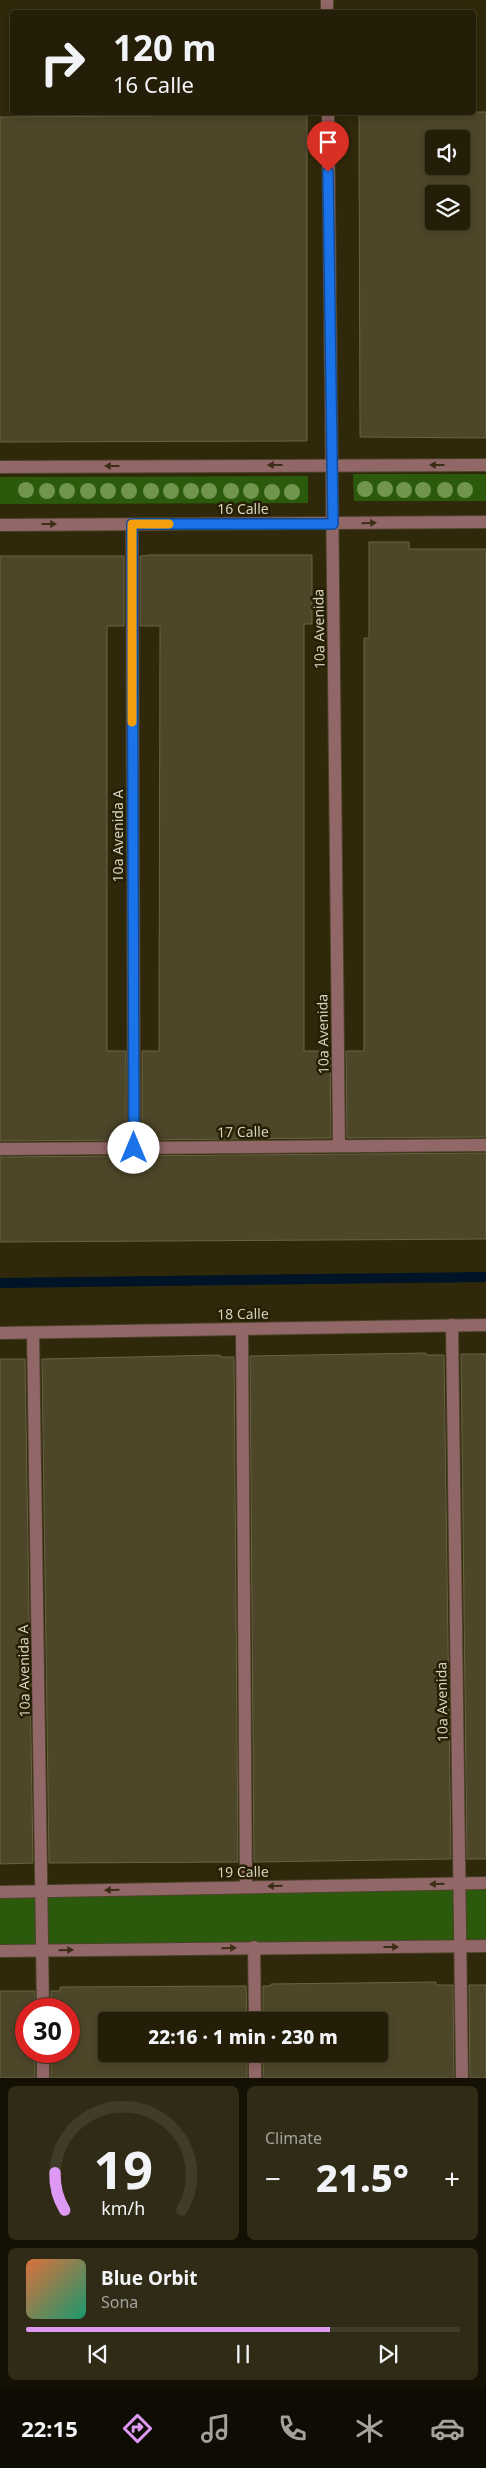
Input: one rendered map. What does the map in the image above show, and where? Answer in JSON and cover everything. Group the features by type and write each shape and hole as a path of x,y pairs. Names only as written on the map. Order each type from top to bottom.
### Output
{"street":[{"name":"10a Avenida","path":"328,115 339,1145"},
{"path":"0,467 331,464 486,465"},
{"name":"16 Calle","path":"0,525 486,522"},
{"name":"10a Avenida A","path":"132,524 134,1148"},
{"name":"17 Calle","path":"0,1149 486,1145"},
{"name":"18 Calle","path":"0,1333 486,1324"},
{"name":"10a Avenida","path":"452,1325 462,2078"},
{"path":"242,1329 246,1887"},
{"name":"10a Avenida A","path":"33,1333 43,1998"},
{"name":"19 Calle","path":"0,1892 486,1883"},
{"path":"0,1951 486,1946"},
{"path":"254,1947 255,2012"},
{"path":"255,2062 255,2078"},
{"path":"43,2063 43,2078"}],"green space":[{"path":"353,474 486,474 486,501 354,501"},
{"path":"308,476 308,503 0,504 0,477"},
{"path":"486,1883 486,1946 0,1951 0,1892"}],"building":[{"path":"476,112 486,112 486,438 360,437 359,115 476,115"},
{"path":"307,115 307,441 0,442 0,117"},
{"path":"369,542 409,542 409,549 486,549 486,1137 347,1138 346,1051 364,1051 364,638 369,638"},
{"path":"312,555 312,624 304,624 304,1051 330,1051 331,1138 142,1140 142,1051 159,1051 160,626 140,626 140,556"},
{"path":"0,556 124,556 124,626 107,626 107,1051 126,1051 126,1140 0,1141"},
{"path":"486,1153 486,1239 0,1242 0,1157"},
{"path":"426,1353 426,1355 444,1355 451,1859 254,1862 250,1356"},
{"path":"461,1354 486,1354 486,1859 467,1859"},
{"path":"220,1355 220,1357 234,1357 238,1862 49,1863 42,1359"},
{"path":"0,1359 25,1359 33,1863 0,1864"},
{"path":"436,1982 436,1985 453,1985 454,2078 263,2078 263,2062 388,2062 388,2012 263,2012 263,1986 271,1986 271,1984"},
{"path":"469,1985 486,1985 486,2078 470,2078"},
{"path":"246,1986 247,2012 98,2012 98,2062 247,2062 247,2078 51,2078 51,2063 80,2063 80,1998 51,1998 51,1991 60,1991 60,1987"},
{"path":"0,1991 35,1991 35,1998 15,1998 15,2063 35,2063 35,2078 0,2078"}],"waterway":[{"path":"0,1283 486,1277"}],"slow traffic":[{"path":"132,722 132,524 169,524"}],"route":[{"path":"134,1148 132,524 333,524 328,172"}]}
